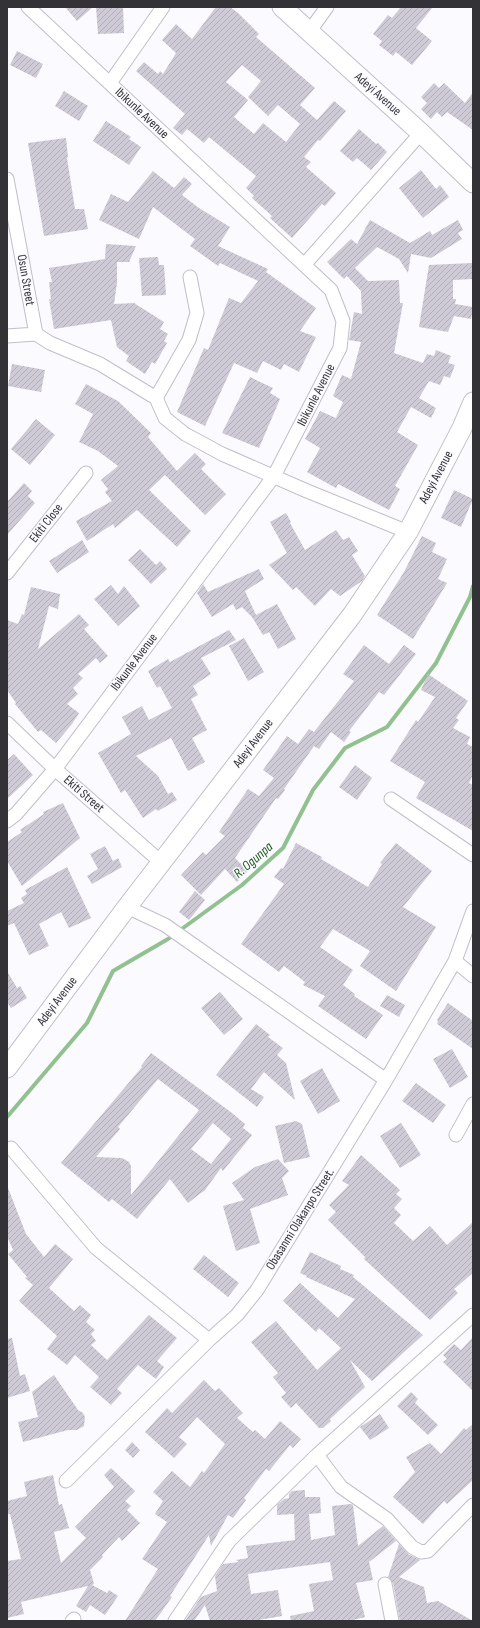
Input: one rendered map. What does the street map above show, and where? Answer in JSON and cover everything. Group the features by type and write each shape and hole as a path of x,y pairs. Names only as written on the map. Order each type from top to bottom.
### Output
{"street":[{"name":"Ibikunle Avenue","path":"7,821 16,814 55,768 274,476 340,348 342,321 331,290 28,7"},
{"path":"110,83 163,7"},
{"name":"Adeyi Avenue","path":"282,7 421,133 473,183"},
{"path":"309,32 327,7"},
{"path":"304,265 421,133"},
{"name":"Osun Street","path":"7,179 36,334"},
{"path":"156,398 188,340 197,313 190,277"},
{"path":"7,336 36,334 50,342 100,364 156,398 165,418 185,434 222,454 307,491 408,532"},
{"name":"Adeyi Avenue","path":"7,1068 127,908 352,615 408,532 462,428 473,402"},
{"name":"Ekiti Close","path":"7,573 86,473"},
{"name":"Ekiti Street","path":"7,723 55,768 162,863"},
{"path":"391,799 473,855"},
{"path":"127,908 165,925 386,1080"},
{"name":"Obasanmi Olakanpo Street.","path":"66,1481 209,1340 237,1315 257,1290 386,1080 455,961 473,911"},
{"path":"455,961 473,976"},
{"path":"456,1135 473,1104"},
{"path":"11,1148 96,1248 209,1340"},
{"path":"175,1621 229,1541 316,1455 473,1315"},
{"path":"316,1455 341,1487 387,1519 412,1547 421,1552 428,1551 473,1506"},
{"path":"385,1584 392,1621"}],"building":[{"path":"65,7 93,7 77,21"},
{"path":"96,7 123,7 124,33 98,34"},
{"path":"216,7 230,7 259,34 256,37 315,88 300,105 317,120 334,101 346,111 304,157 311,162 306,167 336,193 325,206 322,204 292,238 270,218 272,216 252,198 254,196 246,188 256,176 209,137 204,143 187,129 182,135 173,128 185,114 136,71 144,62 158,74 160,71 163,74 176,53 162,40 176,24 192,39","holes":["242,65 261,81 248,97 268,116 278,105 300,124 286,142 263,123 254,134 234,117 248,100 226,82"]},
{"path":"401,7 433,7 416,28 432,41 412,65 396,52 393,56 379,45 382,41 373,34 388,15 392,18"},
{"path":"17,51 43,64 36,78 10,65"},
{"path":"434,83 439,88 444,83 465,103 473,92 473,130 447,112 442,117 437,112 431,119 421,109 427,103 421,97"},
{"path":"64,91 88,106 79,121 55,106"},
{"path":"106,121 131,137 129,139 141,147 129,165 93,141 97,134 99,134 98,133"},
{"path":"359,129 376,144 378,143 387,152 371,170 357,158 353,162 340,151"},
{"path":"66,138 67,158 75,209 84,209 88,229 44,236 28,143"},
{"path":"421,170 436,189 440,185 449,197 423,218 399,188"},
{"path":"153,171 174,188 184,177 192,184 182,195 199,208 230,227 218,246 268,269 266,272 316,308 300,331 316,337 299,372 284,364 281,370 263,361 257,373 234,363 205,426 177,412 204,348 208,350 229,298 241,303 258,281 220,263 218,266 190,246 195,239 153,207 139,239 99,220 111,194 128,202"},
{"path":"370,220 410,243 430,231 432,235 458,220 463,230 458,233 462,239 431,258 411,254 408,273 399,259 377,247 355,268 368,281 399,280 400,303 403,303 394,353 423,363 427,354 434,356 436,350 451,356 448,363 455,365 450,378 444,376 440,385 429,381 419,398 436,408 431,418 411,407 397,432 418,445 395,486 400,489 389,510 338,484 336,488 307,472 320,448 305,439 320,411 336,418 343,402 333,396 342,375 351,379 361,342 349,340 354,312 362,314 361,291 347,276 344,279 327,262 351,239 357,244"},
{"path":"106,244 136,246 129,262 117,262 117,283 114,304 134,303 164,322 160,329 168,334 164,341 167,343 155,364 152,362 145,374 126,361 129,356 117,347 111,320 54,329 49,299 51,299 49,282 52,282 49,268 105,259"},
{"path":"158,257 159,265 164,265 166,295 142,296 139,258"},
{"path":"472,263 473,279 453,280 453,299 456,299 455,304 473,307 471,319 454,316 448,332 419,327 429,265"},
{"path":"12,364 45,370 41,392 8,386"},
{"path":"250,377 273,388 270,393 280,399 259,448 222,433"},
{"path":"86,384 118,401 151,433 148,437 177,471 195,453 206,464 201,469 226,494 205,515 165,475 149,490 191,531 177,547 137,510 115,528 113,524 87,541 76,521 112,501 105,492 108,489 101,480 118,466 98,451 79,442 93,414 75,404"},
{"path":"36,419 55,435 30,465 11,449"},
{"path":"24,483 32,491 28,496 35,503 7,535 7,502"},
{"path":"454,490 473,499 461,527 441,518"},
{"path":"286,513 305,550 336,530 343,540 349,537 358,551 352,555 365,576 362,581 340,596 331,589 315,606 296,587 293,590 269,565 287,553 270,522"},
{"path":"422,536 436,543 432,552 447,559 438,579 447,583 413,639 377,615 404,572"},
{"path":"82,540 89,552 57,573 49,561"},
{"path":"140,549 156,565 160,561 167,569 151,584 128,560"},
{"path":"259,569 264,579 245,591 256,615 277,604 296,639 278,649 269,632 263,635 252,617 242,607 236,610 233,604 212,617 197,593 203,584 208,592"},
{"path":"111,585 118,594 124,586 140,606 118,626 94,599"},
{"path":"31,587 60,594 58,609 49,606 38,649 79,614 89,625 84,629 108,656 100,663 96,658 78,674 83,678 73,688 78,694 67,704 79,713 56,743 41,730 38,732 15,704 16,703 7,690 7,620 18,624 22,614 24,615"},
{"path":"229,630 236,640 201,658 211,674 193,686 198,695 191,699 207,730 192,738 205,762 188,771 171,738 136,756 158,776 168,794 172,792 177,800 158,811 156,809 143,818 125,790 121,793 98,753 131,734 122,717 142,706 149,720 172,708 160,686 157,688 148,671 168,659 170,662"},
{"path":"244,638 264,672 248,681 229,646"},
{"path":"364,645 389,664 404,645 416,654 384,695 379,692 349,731 351,732 344,742 331,732 319,749 314,746 284,789 285,790 278,799 276,798 235,858 248,871 237,882 225,869 201,895 181,875 203,852 206,855 225,836 219,832 248,789 259,796 274,778 263,770 287,736 298,744 309,729 314,732 354,681 343,674"},
{"path":"428,674 468,701 456,718 459,720 453,728 470,737 467,744 473,747 473,775 469,783 473,785 473,831 416,798 425,782 390,761 416,720 418,722 435,697 421,690"},
{"path":"14,754 33,775 7,799 7,760"},
{"path":"355,765 372,778 357,800 339,787"},
{"path":"63,803 80,838 22,886 7,861 7,842 22,832 20,830 44,814 43,812"},
{"path":"296,843 322,857 321,859 368,887 382,864 380,863 396,843 432,871 403,907 436,927 396,991 360,966 370,951 333,929 320,947 353,970 343,985 355,994 354,996 383,1015 366,1039 318,1006 325,996 303,985 305,982 284,966 279,972 241,944 284,884 274,877 281,868 283,869"},
{"path":"105,846 113,861 118,858 122,867 92,884 87,876 98,869 90,854"},
{"path":"67,867 91,918 69,928 61,912 39,924 49,946 29,955 14,923 7,926 7,911 24,903 21,898 27,894 25,890"},
{"path":"195,891 205,900 189,920 179,912"},
{"path":"7,971 17,988 20,986 27,998 11,1008 7,1002"},
{"path":"220,992 243,1019 224,1035 201,1008"},
{"path":"387,995 405,1005 399,1017 380,1006"},
{"path":"448,1003 473,1021 473,1049 437,1024 437,1020"},
{"path":"256,1024 270,1035 268,1037 283,1048 277,1055 286,1063 295,1100 264,1072 251,1089 264,1097 257,1107 216,1075"},
{"path":"452,1049 468,1077 450,1088 433,1059"},
{"path":"151,1053 232,1113 245,1124 243,1128 252,1135 223,1171 221,1168 205,1190 188,1203 170,1179 137,1219 112,1199 109,1202 61,1163 142,1067 141,1066","holes":["158,1079 199,1110 131,1195 131,1166 129,1162 122,1158 96,1157 120,1129 118,1127","213,1123 231,1139 211,1164 191,1149"]},
{"path":"322,1068 340,1101 318,1114 300,1081"},
{"path":"416,1083 446,1105 433,1123 402,1101"},
{"path":"296,1121 302,1124 310,1157 284,1163 275,1126"},
{"path":"401,1123 421,1155 400,1168 380,1136"},
{"path":"361,1155 400,1190 396,1194 402,1199 394,1208 401,1215 394,1223 413,1241 430,1226 447,1245 473,1222 473,1273 454,1289 458,1293 430,1320 364,1259 365,1257 328,1220 336,1212 329,1205 349,1185 342,1181"},
{"path":"278,1159 289,1171 282,1178 288,1195 250,1209 260,1243 236,1251 223,1206 244,1200 232,1183 255,1167"},
{"path":"8,1188 26,1234 44,1257 55,1244 73,1259 49,1288 74,1311 80,1305 91,1315 86,1322 95,1330 91,1334 96,1341 91,1345 107,1360 149,1315 177,1338 157,1361 164,1367 156,1379 138,1365 117,1389 122,1393 111,1405 90,1387 99,1377 75,1355 67,1365 47,1349 57,1336 19,1301 33,1285 25,1278 27,1277 8,1254 13,1250 7,1236"},
{"path":"310,1252 341,1266 340,1269 354,1275 353,1277 423,1335 372,1381 350,1360 365,1387 330,1419 331,1421 323,1428 319,1428 296,1403 291,1408 281,1397 286,1393 273,1377 278,1373 251,1342 276,1321 317,1370 341,1348 319,1328 316,1332 283,1301 300,1283 338,1318 355,1299 300,1273"},
{"path":"204,1255 239,1283 228,1297 193,1269"},
{"path":"473,1337 473,1391 443,1362 447,1359 443,1355 454,1344 461,1350"},
{"path":"12,1338 20,1376 25,1374 30,1391 7,1398 7,1339"},
{"path":"54,1375 78,1410 83,1413 85,1417 84,1426 77,1430 68,1430 23,1442 18,1422 38,1417 32,1392"},
{"path":"204,1380 215,1391 219,1388 243,1413 237,1418 253,1432 255,1430 265,1439 280,1421 301,1439 293,1448 290,1445 269,1471 266,1469 244,1498 246,1500 233,1518 228,1515 211,1546 209,1535 170,1596 172,1597 155,1621 125,1621 158,1569 142,1559 167,1522 155,1514 163,1501 153,1492 172,1471 190,1487 202,1471 204,1473 225,1444 197,1417 179,1437 187,1444 174,1458 145,1432 167,1408 172,1413"},
{"path":"411,1392 418,1399 415,1403 438,1425 428,1435 397,1406"},
{"path":"380,1414 389,1428 370,1440 360,1427"},
{"path":"473,1424 473,1480 447,1504 444,1501 423,1524 393,1497 415,1472 406,1457 430,1443 441,1454 464,1428 466,1430"},
{"path":"132,1442 140,1450 133,1458 125,1450"},
{"path":"111,1468 135,1491 125,1501 131,1506 127,1510 140,1523 122,1541 119,1537 90,1570 94,1584 92,1585 107,1593 109,1590 118,1596 105,1615 90,1605 86,1612 76,1606 88,1586 21,1602 24,1614 7,1618 7,1561 21,1559 10,1514 7,1514 7,1501 27,1496 24,1482 53,1475 59,1505 62,1504 69,1528 54,1532 61,1563 86,1538 75,1527 114,1487 104,1475"},
{"path":"305,1490 305,1497 320,1497 321,1513 309,1514 311,1540 335,1535 332,1506 351,1504 353,1505 358,1546 383,1526 396,1541 369,1562 373,1580 356,1583 365,1617 349,1621 291,1621 290,1616 314,1611 309,1584 333,1580 330,1562 248,1574 251,1594 278,1590 282,1616 252,1621 210,1621 205,1605 194,1621 185,1621 201,1597 217,1591 215,1576 223,1564 239,1562 236,1560 248,1558 246,1546 295,1540 294,1514 277,1515 277,1505 284,1499 289,1498 289,1494 292,1491"},
{"path":"399,1544 408,1554 420,1560 399,1577 424,1587 427,1603 438,1601 473,1621 400,1621 393,1583 388,1577"}],"waterway":[{"name":"R. Ogunpa","path":"7,1117 87,1023 113,971 168,939 242,885 283,848 313,790 345,748 387,727 436,663 470,597 473,586"}]}
